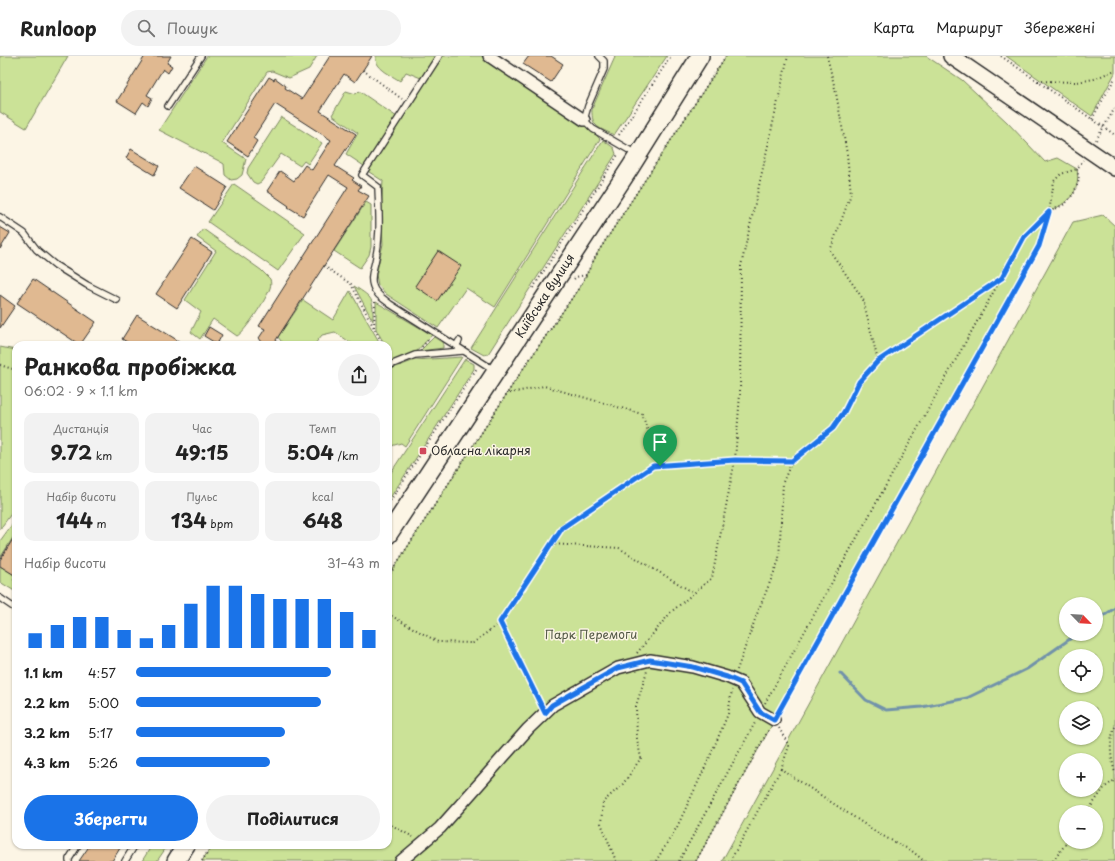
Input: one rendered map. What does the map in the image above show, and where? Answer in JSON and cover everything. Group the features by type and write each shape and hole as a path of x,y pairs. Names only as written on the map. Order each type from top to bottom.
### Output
{"main road":[{"name":"Київська вулиця","path":"392,528 490,367 638,155 700,56"},
{"path":"951,56 1115,168"},
{"path":"176,861 184,849"}],"street":[{"path":"489,56 584,120"},
{"path":"401,861 440,828 552,705 618,668 650,660 693,667 733,680 741,683 760,712 774,720"}],"lane":[{"path":"168,106 201,56"},
{"path":"439,56 362,175 378,187 379,238 371,279 373,287 379,296 435,333 457,343 464,351 490,367"},
{"path":"599,56 604,60 604,69 588,106 584,120 592,129 638,155"},
{"path":"0,217 24,233 37,250 55,265 87,285 117,300"},
{"path":"392,364 414,355 464,351"},
{"path":"0,598 12,606"},
{"path":"69,861 75,849"},
{"path":"125,861 132,849"}],"path":[{"path":"530,293 620,153 615,142 671,56"},
{"path":"392,571 506,394 581,285 598,252 726,56"},
{"path":"629,666 641,647 671,612 712,578 735,460 740,394 741,266 788,56"},
{"path":"827,56 838,101 847,154 851,194 830,251 863,299 878,361"},
{"path":"1000,56 1115,135"},
{"path":"363,70 408,104"},
{"path":"1037,81 1077,82 1094,79 1115,70"},
{"path":"1092,120 1115,78"},
{"path":"1089,150 1115,108"},
{"path":"679,861 760,712 1024,237 1049,212 1065,204 1074,193 1079,180 1078,169 1061,174 1054,181 1049,212 1039,246 696,861"},
{"path":"324,266 350,284 381,341"},
{"path":"656,861 677,827 728,714 733,680 757,614 780,560 783,482 792,461 833,428 844,412 859,382 878,361 1002,278"},
{"path":"374,328 375,291"},
{"path":"414,355 435,333"},
{"path":"0,365 12,369"},
{"path":"392,498 476,370 490,367"},
{"path":"506,394 544,386 642,414 660,466"},
{"path":"392,616 438,642 473,643 500,622 562,528 653,466 735,460 792,461"},
{"path":"551,544 619,548 694,594"},
{"path":"500,622 545,713"},
{"path":"616,861 602,824 604,802 623,784 641,758 637,739 636,706 650,660"},
{"path":"730,861 781,769 789,746 774,720"},
{"path":"1115,727 1111,736 1111,756 1115,773"},
{"path":"781,769 881,835 912,851 924,861"},
{"path":"1092,805 1105,787 1115,780"},
{"path":"392,825 424,842"},
{"path":"202,861 210,849"},
{"path":"1053,861 1061,849"}],"green space":[{"path":"0,56 68,56 26,128 0,112"},
{"path":"207,56 317,56 309,69 289,78 272,71 267,72 222,143 246,159 242,175 237,179 231,180 225,175 224,164 159,130"},
{"path":"376,56 435,56 421,78 406,72 400,81 380,68 376,60"},
{"path":"441,56 484,56 583,122 600,139 495,307 466,288 438,328 386,294 378,285 376,275 383,244 381,208 383,181 366,170"},
{"path":"614,56 667,56 614,135 601,129 595,124 592,109 615,57"},
{"name":"Парк Перемоги","path":"726,56 926,56 962,80 1007,122 1045,162 1058,158 1077,169 1078,177 1075,191 1072,196 1049,212 1039,246 696,861 202,861 210,849 392,849 392,571 521,372 581,285 598,252"},
{"path":"1006,56 1115,56 1115,73 1092,116"},
{"path":"346,91 356,94 359,91 397,117 364,166 346,154 358,133 332,115"},
{"path":"281,117 322,143 308,164 304,161 300,166 281,154 261,182 257,184 253,182 247,173 248,168"},
{"path":"603,140 614,148 616,154 488,354 484,355 471,348"},
{"path":"234,184 305,233 278,271 208,222"},
{"path":"366,202 371,205 371,247 369,255 360,268 334,251"},
{"path":"1103,215 1115,226 1115,861 722,861 1073,222"},
{"path":"203,229 261,270 270,279 271,284 265,299 250,322 237,336 213,319 200,339 191,332 201,312 185,300 216,251 197,237"},
{"path":"354,286 371,300 373,308 373,321"},
{"path":"350,291 379,341 348,341 335,332 322,335 317,341 281,341 278,337 303,300 333,320"},
{"path":"376,302 432,335 414,354 392,362 392,341 383,341 376,329"},
{"path":"434,337 443,343 443,348 420,351"},
{"path":"0,347 12,349 12,512 0,529"},
{"path":"462,357 405,446 401,443 392,446 392,369 415,360"},
{"path":"465,359 474,364 474,369 392,495 392,471"},
{"path":"12,524 12,539 0,558 0,541"},
{"path":"0,566 12,574 12,590 0,582"},
{"path":"150,849 165,849 157,861 142,861"}],"building":[{"path":"145,56 171,56 167,63 172,66 168,73 163,69 147,95 152,98 148,106 143,102 136,113 117,101"},
{"path":"330,56 372,56 355,82 344,74 320,111 356,134 335,166 354,178 352,180 361,186 358,190 369,196 277,341 261,341 259,338 265,329 259,326 348,187 329,175 303,216 267,191 280,171 294,181 305,165 312,170 331,140 275,104 253,138 257,141 248,156 227,142 269,77 274,80 275,78 286,86 285,88 302,99"},
{"path":"529,56 551,56 563,64 551,82 523,64"},
{"path":"131,149 159,166 154,175 126,158"},
{"path":"194,166 227,187 213,210 179,188"},
{"path":"0,227 10,233 0,249"},
{"path":"192,239 212,252 177,308 156,294"},
{"path":"438,251 461,266 437,301 415,286"},
{"path":"33,279 96,322 83,341 74,341 17,303"},
{"path":"0,295 15,306 0,328"},
{"path":"137,315 179,341 125,341 122,339"},
{"path":"209,327 222,335 219,341 212,341 204,336"},
{"path":"12,540 12,574 0,566 0,560"},
{"path":"87,849 120,849 112,861 79,861"}],"waterway":[{"path":"1103,616 1115,608"},
{"path":"840,673 866,700 886,710 922,707 967,698 1027,669 1067,641"}],"place":[{"name":"Обласна лікарня","path":"423,451"}],"route":[{"path":"1049,212 1039,246 774,720 760,712 741,683 727,677 693,667 650,660 618,668 552,705 545,713 500,622 562,528 653,466 660,466 735,460 792,461 833,428 844,412 859,382 878,361 1002,278 1024,237 1049,212"}]}
